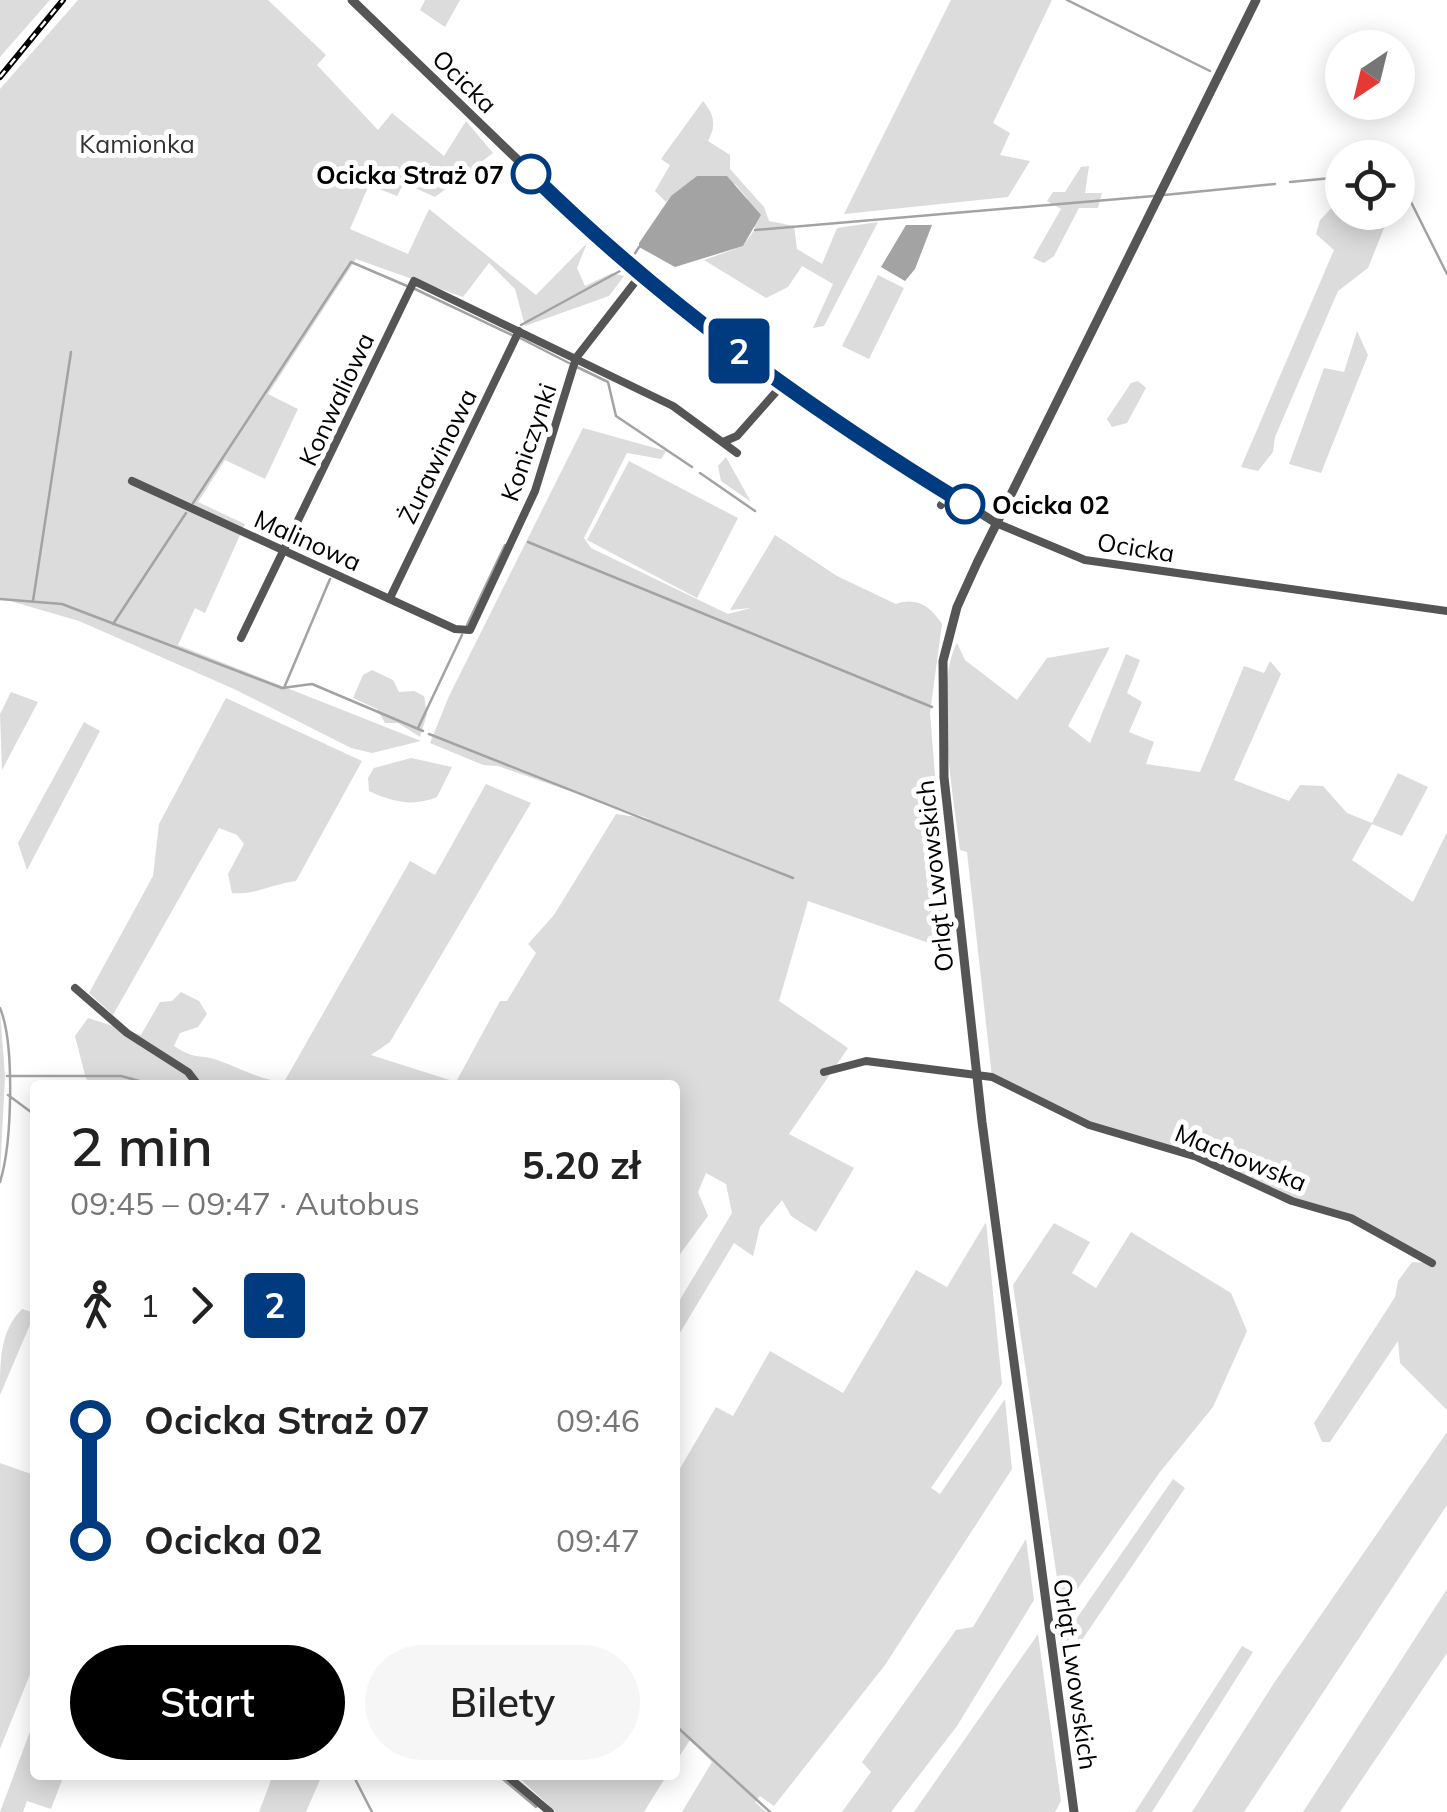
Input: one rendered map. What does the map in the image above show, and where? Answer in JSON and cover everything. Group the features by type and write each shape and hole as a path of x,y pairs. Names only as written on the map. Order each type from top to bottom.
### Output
{"street":[{"name":"Ocicka","path":"352,0 639,277 783,384 996,523 1086,560 1447,611"},
{"name":"Orląt Lwowskich","path":"1074,1812 977,1076 947,814 940,684 956,608 1256,0"},
{"name":"Koniczynki","path":"470,630 534,492 576,358 639,277"},
{"name":"Konwaliowa","path":"241,638 414,281 519,332"},
{"path":"519,332 673,406 737,453"},
{"name":"Żurawinowa","path":"390,598 519,332"},
{"path":"723,442 737,436 783,384"},
{"name":"Malinowa","path":"132,482 455,629 470,630"},
{"path":"941,505 948,494"},
{"path":"75,988 128,1033 194,1080"},
{"name":"Machowska","path":"824,1072 866,1061 992,1077 1089,1126 1197,1157 1292,1201 1351,1218 1432,1263"},
{"path":"512,1780 550,1812"}],"green space":[{"path":"0,0 50,0 0,57"},
{"name":"Kamionka","path":"78,0 268,0 326,55 317,65 378,130 392,113 444,156 466,121 493,153 435,197 404,183 397,196 369,185 350,229 408,254 429,209 536,295 587,243 577,268 585,286 612,273 624,276 609,296 525,326 515,289 489,263 463,297 356,259 268,394 298,409 265,479 225,460 198,502 245,524 205,613 195,608 178,645 421,741 372,753 351,748 234,689 79,621 0,598 0,89"},
{"path":"425,0 460,0 445,27 420,10"},
{"path":"951,0 1052,0 993,123 1010,133 1000,155 1030,161 1008,197 844,214"},
{"path":"703,101 713,120 708,141 730,155 730,169 764,207 769,221 794,226 797,249 822,264 837,228 878,222 824,326 813,328 833,284 802,266 788,287 766,298 704,260 743,246 755,229 747,198 735,184 671,196 666,202 655,191 670,165 661,159"},
{"path":"1089,166 1085,193 1102,193 1098,208 1079,208 1054,256 1044,263 1033,258 1061,209 1047,201 1053,192 1065,192 1081,167"},
{"path":"1325,215 1325,230 1383,230 1368,268 1338,291 1275,437 1273,452 1258,471 1241,467 1334,250 1316,234"},
{"path":"878,275 904,288 869,359 842,346"},
{"path":"1357,331 1368,355 1321,473 1289,464 1324,368 1344,372"},
{"path":"1138,381 1146,388 1127,423 1112,427 1107,419 1131,383"},
{"path":"583,428 666,451 661,459 627,453 584,538 591,548 728,614 751,608 730,610 775,535 837,576 896,604 922,605 942,624 930,713 949,950 808,901 779,1001 848,1048 789,1134 854,1168 816,1232 791,1216 782,1200 760,1227 753,1256 734,1243 680,1333 680,1300 732,1213 726,1184 706,1173 698,1192 708,1216 680,1254 680,1080 457,1080 500,1001 507,1001 536,953 528,944 554,915 616,814 650,819 498,766 483,765 430,743 449,696"},
{"path":"726,457 751,502 721,481 718,466"},
{"path":"629,461 738,518 697,598 587,540"},
{"path":"957,643 965,660 1017,700 1047,658 1110,647 1068,726 1090,743 1126,654 1140,660 1127,693 1142,702 1129,732 1154,742 1146,764 1200,772 1244,666 1264,673 1270,661 1281,674 1234,780 1289,801 1300,785 1323,786 1347,813 1372,823 1398,773 1428,787 1402,836 1372,824 1352,860 1413,902 1447,832 1447,1410 1400,1363 1398,1341 1330,1442 1322,1442 1314,1423 1395,1297 1398,1281 1412,1262 1429,1263 1373,1228 1292,1201 1197,1157 1089,1125 992,1077 967,852 960,850 947,744 946,686"},
{"path":"372,670 393,680 399,692 414,691 424,696 427,714 420,737 398,723 385,723 377,709 353,698 363,675"},
{"path":"11,692 38,702 2,770 0,714"},
{"path":"226,698 362,761 296,881 232,893 228,874 244,844 237,835 219,828 113,1015 89,993 153,876 159,824"},
{"path":"84,722 100,731 27,870 18,843"},
{"path":"411,758 452,767 437,797 403,802 369,791 368,778 374,768"},
{"path":"486,784 531,803 390,1042 371,1055 450,1080 285,1080 410,861 435,875"},
{"path":"181,992 199,1001 207,1014 198,1027 180,1033 174,1046 274,1080 88,1080 75,1036 88,1018 141,1035 160,1002 172,1001"},
{"path":"0,1012 5,1076 0,1175"},
{"path":"986,1222 1002,1384 931,1488 940,1494 1005,1399 1012,1469 885,1665 774,1806 760,1796 755,1802 766,1812 682,1812 712,1762 690,1740 680,1755 680,1468 716,1407 733,1416 770,1351 843,1393 916,1270 947,1287"},
{"path":"1054,1223 1090,1242 1072,1273 1096,1288 1131,1232 1231,1293 1247,1331 1213,1407 1160,1472 1062,1611 1013,1285"},
{"path":"22,1309 30,1311 30,1325 0,1395 5,1337"},
{"path":"1447,1432 1447,1505 1244,1812 1192,1812 1274,1683"},
{"path":"0,1463 30,1474 30,1674 0,1749"},
{"path":"1173,1479 1185,1488 1067,1662 1061,1641"},
{"path":"1026,1539 1034,1600 957,1726 891,1812 842,1812 871,1772 862,1762 956,1630 973,1627"},
{"path":"1447,1589 1447,1653 1340,1812 1303,1812"},
{"path":"1038,1634 1061,1801 1055,1812 914,1812"},
{"path":"1242,1646 1253,1652 1152,1812 1135,1812"},
{"path":"30,1731 30,1780 62,1780 51,1809 27,1801 23,1812 0,1812"},
{"path":"271,1780 320,1780 306,1812 259,1812"},
{"path":"521,1780 664,1780 644,1812 556,1812"}],"shaded area":[{"path":"697,176 727,176 761,215 743,246 675,267 639,247 639,243 671,196"},
{"path":"906,225 932,225 915,269 905,281 881,267"}],"waterway":[{"path":"1067,0 1210,71"},
{"path":"1290,182 1325,179"},
{"path":"1164,195 1275,184"},
{"path":"755,230 1154,196"},
{"path":"1415,210 1447,274"},
{"path":"632,258 639,247"},
{"path":"193,503 351,262 407,286"},
{"path":"521,325 620,271"},
{"path":"415,289 512,335"},
{"path":"520,338 569,363"},
{"path":"33,601 71,352"},
{"path":"577,367 608,382 616,416 692,467"},
{"path":"700,473 755,511"},
{"path":"113,624 186,513"},
{"path":"528,542 932,707"},
{"path":"467,625 505,545"},
{"path":"284,688 330,579"},
{"path":"0,599 62,604 282,688 312,684 423,731"},
{"path":"418,728 462,635"},
{"path":"429,734 793,878"},
{"path":"0,1008 8,1045 10,1094 0,1182"},
{"path":"7,1076 121,1076 136,1080"},
{"path":"8,1095 30,1111"},
{"path":"680,1730 770,1812"},
{"path":"356,1780 372,1812"},
{"path":"504,1780 536,1807"}],"railway":[{"path":"0,77 63,0"}],"bus line":[{"name":"2","path":"531,174 639,277 809,403 965,504"}],"place":[{"name":"Ocicka Straż 07","path":"531,174"},
{"name":"Ocicka 02","path":"965,504"}]}
